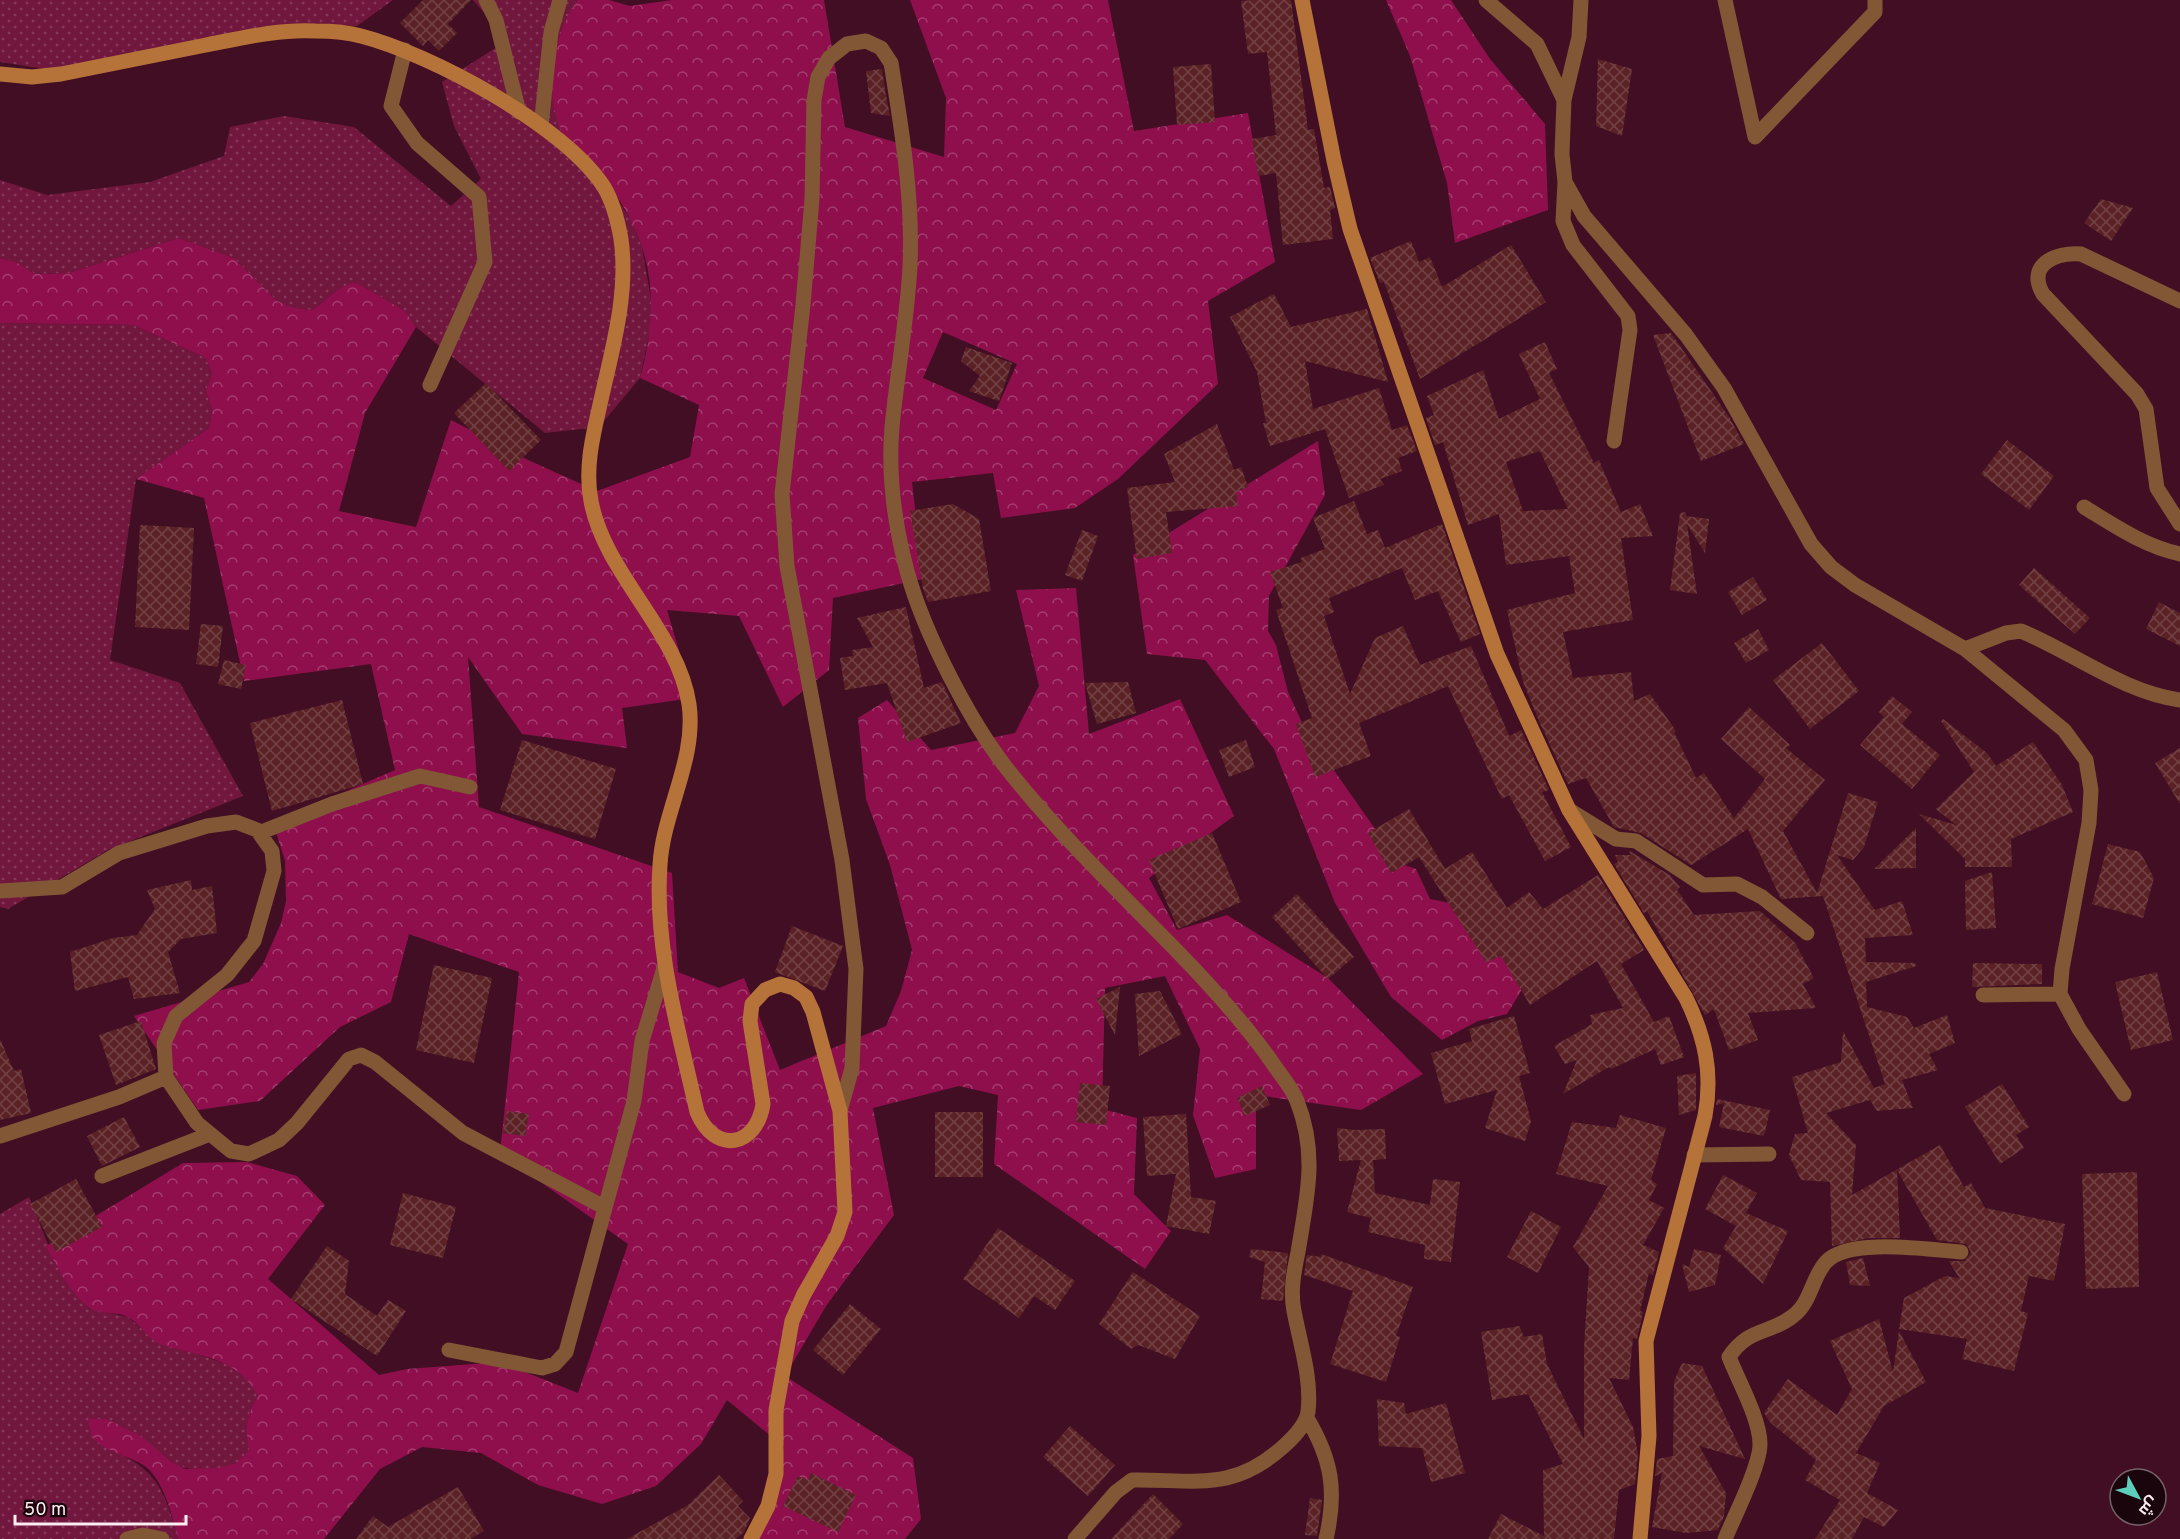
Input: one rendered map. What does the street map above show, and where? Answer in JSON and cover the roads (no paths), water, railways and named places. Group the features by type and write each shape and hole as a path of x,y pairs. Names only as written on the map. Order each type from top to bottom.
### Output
{"street":[{"path":"486,0 496,20 519,112"},
{"path":"541,126 551,32 560,0"},
{"path":"1302,0 1334,161 1357,249 1497,654 1569,810 1686,998 1700,1027 1708,1058 1710,1090 1646,1341 1649,1436 1640,1539"},
{"path":"1486,0 1537,44 1564,100"},
{"path":"1581,0 1579,37 1564,100 1563,221 1574,244 1628,316 1630,330 1614,441"},
{"path":"1725,0 1755,137 1875,12 1875,0"},
{"path":"0,74 32,76 60,74 290,31 358,34 405,50 519,112 541,126 592,172 606,189 615,214 622,258 622,296 590,450 591,502 603,539 659,631 684,685 689,706 690,741 666,829 659,866 664,968 697,1112 702,1124 713,1136 725,1142 736,1140 752,1129 761,1117 763,1104 750,1021 752,1004 765,990 780,984 794,988 806,997 810,1004 840,1111 845,1212 837,1236 803,1296 792,1321 776,1410 776,1474 768,1506 751,1539"},
{"path":"840,1111 852,1068 856,969 842,860 787,566 782,494 803,305 812,199 814,100 818,77 829,58 847,44 866,41 881,48 891,63 909,177 910,265 892,431 893,497 907,571 929,631 962,698 1008,771 1069,840 1203,977 1249,1028 1295,1095 1308,1134 1310,1177 1292,1282 1292,1306 1309,1396 1308,1418 1323,1445 1332,1483 1331,1517 1326,1539"},
{"path":"405,50 391,106 417,143 479,197 485,262 430,385"},
{"path":"1565,182 1584,216 1686,335 1724,388 1811,544 1831,567 1855,585 1965,649 2064,730 2086,760 2091,790 2089,823 2062,969 2060,994 2079,1029 2124,1094"},
{"path":"2180,301 2081,254 2064,252 2048,260 2039,270 2037,284 2043,294 2137,394 2146,408 2157,488 2180,524"},
{"path":"2084,507 2137,539 2160,549 2180,554"},
{"path":"1965,649 2006,633 2021,631 2133,688 2161,698 2180,700"},
{"path":"259,833 332,804 420,776 470,788"},
{"path":"1569,810 1617,839 1636,841 1703,885 1737,884 1778,908 1807,933"},
{"path":"0,891 62,886 118,854 207,826 236,822 259,833 272,851 274,871 254,941 227,975 176,1016 164,1043 166,1077 197,1123 231,1151 249,1154 262,1150 279,1140 297,1123 349,1059 361,1055 375,1062 463,1133 604,1208"},
{"path":"448,1350 542,1368 555,1364 566,1352 634,1101 642,1041 664,968"},
{"path":"1983,995 2060,994"},
{"path":"0,1136 119,1097 166,1077"},
{"path":"102,1176 210,1134"},
{"path":"1694,1155 1769,1154"},
{"path":"1725,1539 1747,1487 1760,1445 1758,1430 1729,1357 1736,1347 1746,1337 1787,1321 1798,1312 1825,1262 1840,1252 1878,1247 1961,1252"},
{"path":"1075,1539 1116,1492 1132,1480 1187,1483 1231,1478 1268,1460 1290,1441 1308,1418"},
{"path":"127,1539 143,1535 162,1539"}]}
